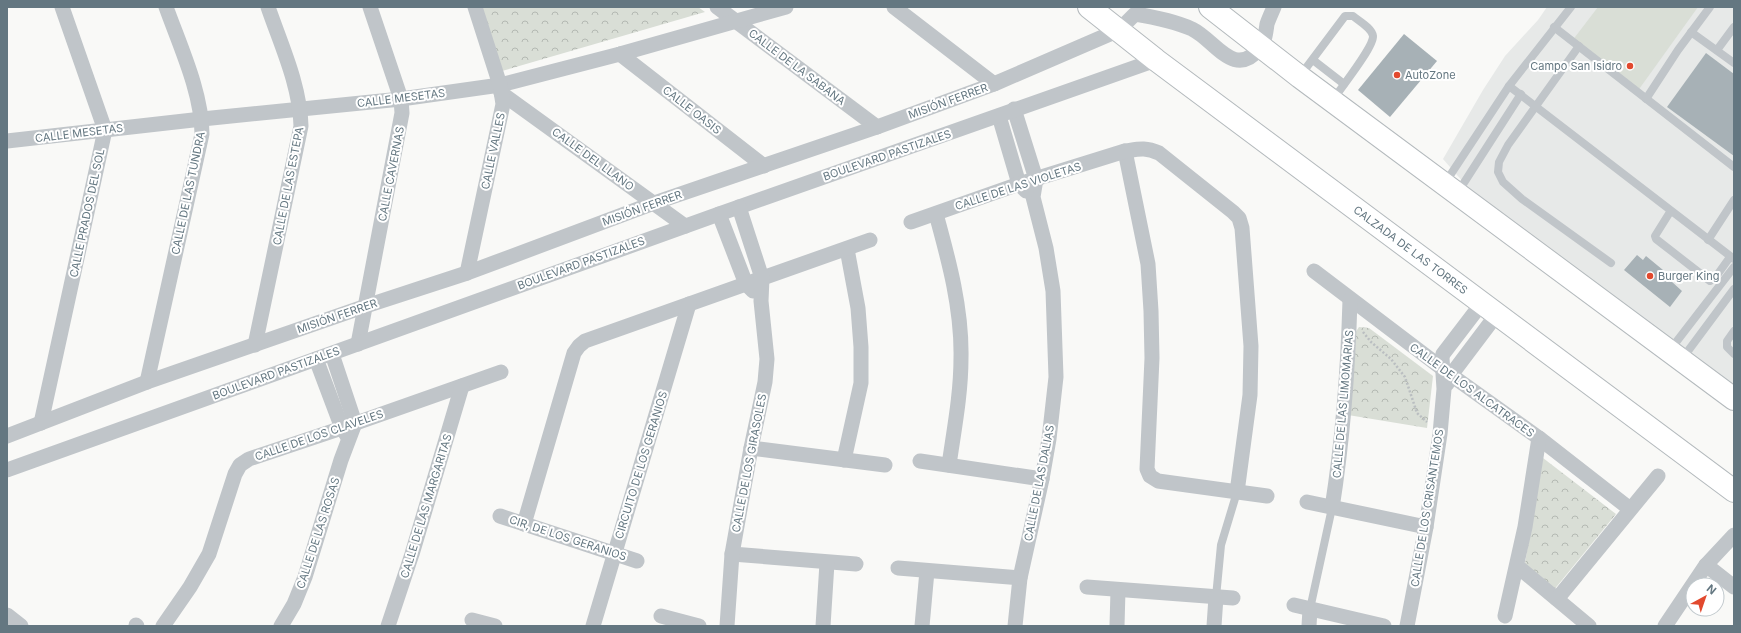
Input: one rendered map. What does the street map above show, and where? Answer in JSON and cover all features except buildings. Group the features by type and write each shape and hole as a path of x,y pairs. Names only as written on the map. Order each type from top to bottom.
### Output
{"main road":[{"name":"CALZADA DE LAS TORRES","path":"1089,7 1156,60 1734,490"},
{"path":"1210,7 1261,47 1306,68 1338,92 1451,188 1676,355 1734,400"}],"street":[{"path":"62,7 105,130"},
{"name":"CALLE DE LAS TUNDRA","path":"147,382 202,134 202,118 198,96 166,7"},
{"name":"CALLE DE LAS ESTEPA","path":"255,345 301,126 301,109 294,83 268,7"},
{"name":"CALLE CAVERNAS","path":"358,344 402,113 401,99 370,7"},
{"name":"CALLE VALLES","path":"467,273 503,104 501,89 475,7"},
{"name":"CALLE DE LA SABANA","path":"717,7 877,127"},
{"name":"CALLE MESETAS","path":"7,141 202,118 501,89 786,7"},
{"path":"894,7 994,84"},
{"path":"1261,47 1274,7"},
{"name":"MISIÓN FERRER","path":"7,436 147,382 366,306 467,273 654,203 877,127 994,84 1119,30 1138,11 1193,30 1222,53 1237,61 1245,60 1261,47"},
{"name":"CALLE OASIS","path":"620,54 764,166"},
{"name":"BOULEVARD PASTIZALES","path":"7,470 685,226 1156,60"},
{"name":"CALLE DEL LLANO","path":"501,89 685,226"},
{"name":"CALLE DE LAS DALIAS","path":"1014,109 1036,179 1033,197 1046,248 1054,299 1056,377 1050,439 1020,578 1015,626"},
{"path":"999,116 1019,184 1033,197"},
{"name":"CALLE PRADOS DEL SOL","path":"41,423 105,130"},
{"name":"CALLE DE LAS VIOLETAS","path":"911,222 1019,184 1125,151 1148,148 1159,153 1239,218 1242,228 1251,346 1250,395 1237,492"},
{"path":"1125,151 1149,271 1152,358 1147,469 1150,476 1158,481 1267,496"},
{"name":"CALLE DE LOS GIRASOLES","path":"726,626 732,554 751,448 765,382 767,359 761,301 762,278 739,207"},
{"path":"719,214 746,284 761,301"},
{"path":"936,214 949,262 958,312 962,358 949,465"},
{"path":"524,524 574,353 585,341 870,240"},
{"path":"844,460 861,383 861,347 858,308 847,248"},
{"name":"CALLE DE LOS ALCATRACES","path":"1314,271 1350,307 1446,378 1539,438 1630,509"},
{"name":"CIRCUITO DE LOS GERANIOS","path":"593,626 689,304"},
{"name":"CALLE DE LAS LIMOMARIAS","path":"1332,508 1340,450 1350,307"},
{"name":"CALLE DE LOS CRISANTEMOS","path":"1407,626 1426,527 1440,434 1446,378 1443,354 1490,309"},
{"path":"332,354 348,430"},
{"path":"316,359 348,430"},
{"name":"CALLE DE LOS CLAVELES","path":"163,626 201,569 209,554 234,474 240,465 249,459 348,430 501,372"},
{"name":"CALLE DE LAS MARGARITAS","path":"388,626 412,554 462,386"},
{"name":"CALLE DE LAS ROSAS","path":"281,626 294,604 304,578 348,430"},
{"path":"1505,616 1525,526 1539,438"},
{"path":"751,448 885,465"},
{"path":"920,460 1042,479"},
{"path":"1557,599 1658,476"},
{"path":"1307,502 1426,527"},
{"name":"CIR, DE LOS GERANIOS","path":"500,516 637,561"},
{"path":"1665,626 1706,565 1734,535"},
{"path":"732,554 856,564"},
{"path":"823,626 827,562"},
{"path":"1706,565 1734,587"},
{"path":"1517,566 1589,626"},
{"path":"898,568 1020,578"},
{"path":"922,626 927,571"},
{"path":"1087,587 1233,598"},
{"path":"1117,626 1118,590"},
{"path":"1214,626 1216,597"},
{"path":"1294,605 1384,626"},
{"path":"1309,626 1310,609"},
{"path":"7,615 21,626"},
{"path":"661,616 696,626"},
{"path":"472,620 495,626"}],"lane":[{"path":"1451,188 1509,86 1571,7"},
{"path":"1646,99 1710,7"},
{"path":"1306,68 1345,16 1354,16 1370,30 1373,35 1372,40 1366,53 1338,92"},
{"path":"1717,50 1734,27"},
{"path":"1554,28 1734,167"},
{"path":"1692,32 1734,63"},
{"path":"1579,46 1535,105 1508,145 1499,162 1498,172 1503,182 1522,199 1611,264"},
{"path":"1509,86 1670,212 1732,258 1715,278 1710,281 1656,239 1655,236 1657,232 1670,212"},
{"path":"1451,188 1521,94"},
{"path":"1708,240 1734,200"},
{"path":"1676,355 1734,267"},
{"path":"1676,355 1734,289"},
{"path":"1734,331 1727,341 1727,347 1734,354"},
{"path":"1216,597 1220,544 1237,492"},
{"path":"1310,609 1332,508"}],"path":[{"path":"1350,307 1371,342 1391,359 1405,377 1417,413 1440,434"}],"shaded area":[{"path":"1547,7 1734,7 1734,386 1478,199 1443,159 1483,90 1505,56 1538,20"}],"green space":[{"path":"480,7 698,7 705,12 502,71"},
{"name":"Campo San Isidro","path":"1598,7 1698,7 1637,92 1572,41"},
{"path":"1359,327 1369,328 1433,376 1427,428 1348,415 1355,333"},
{"path":"1543,458 1616,514 1553,591 1524,569"}],"place":[{"name":"Campo San Isidro","path":"1630,66"},
{"name":"AutoZone","path":"1397,75"},
{"name":"Burger King","path":"1650,276"}]}
